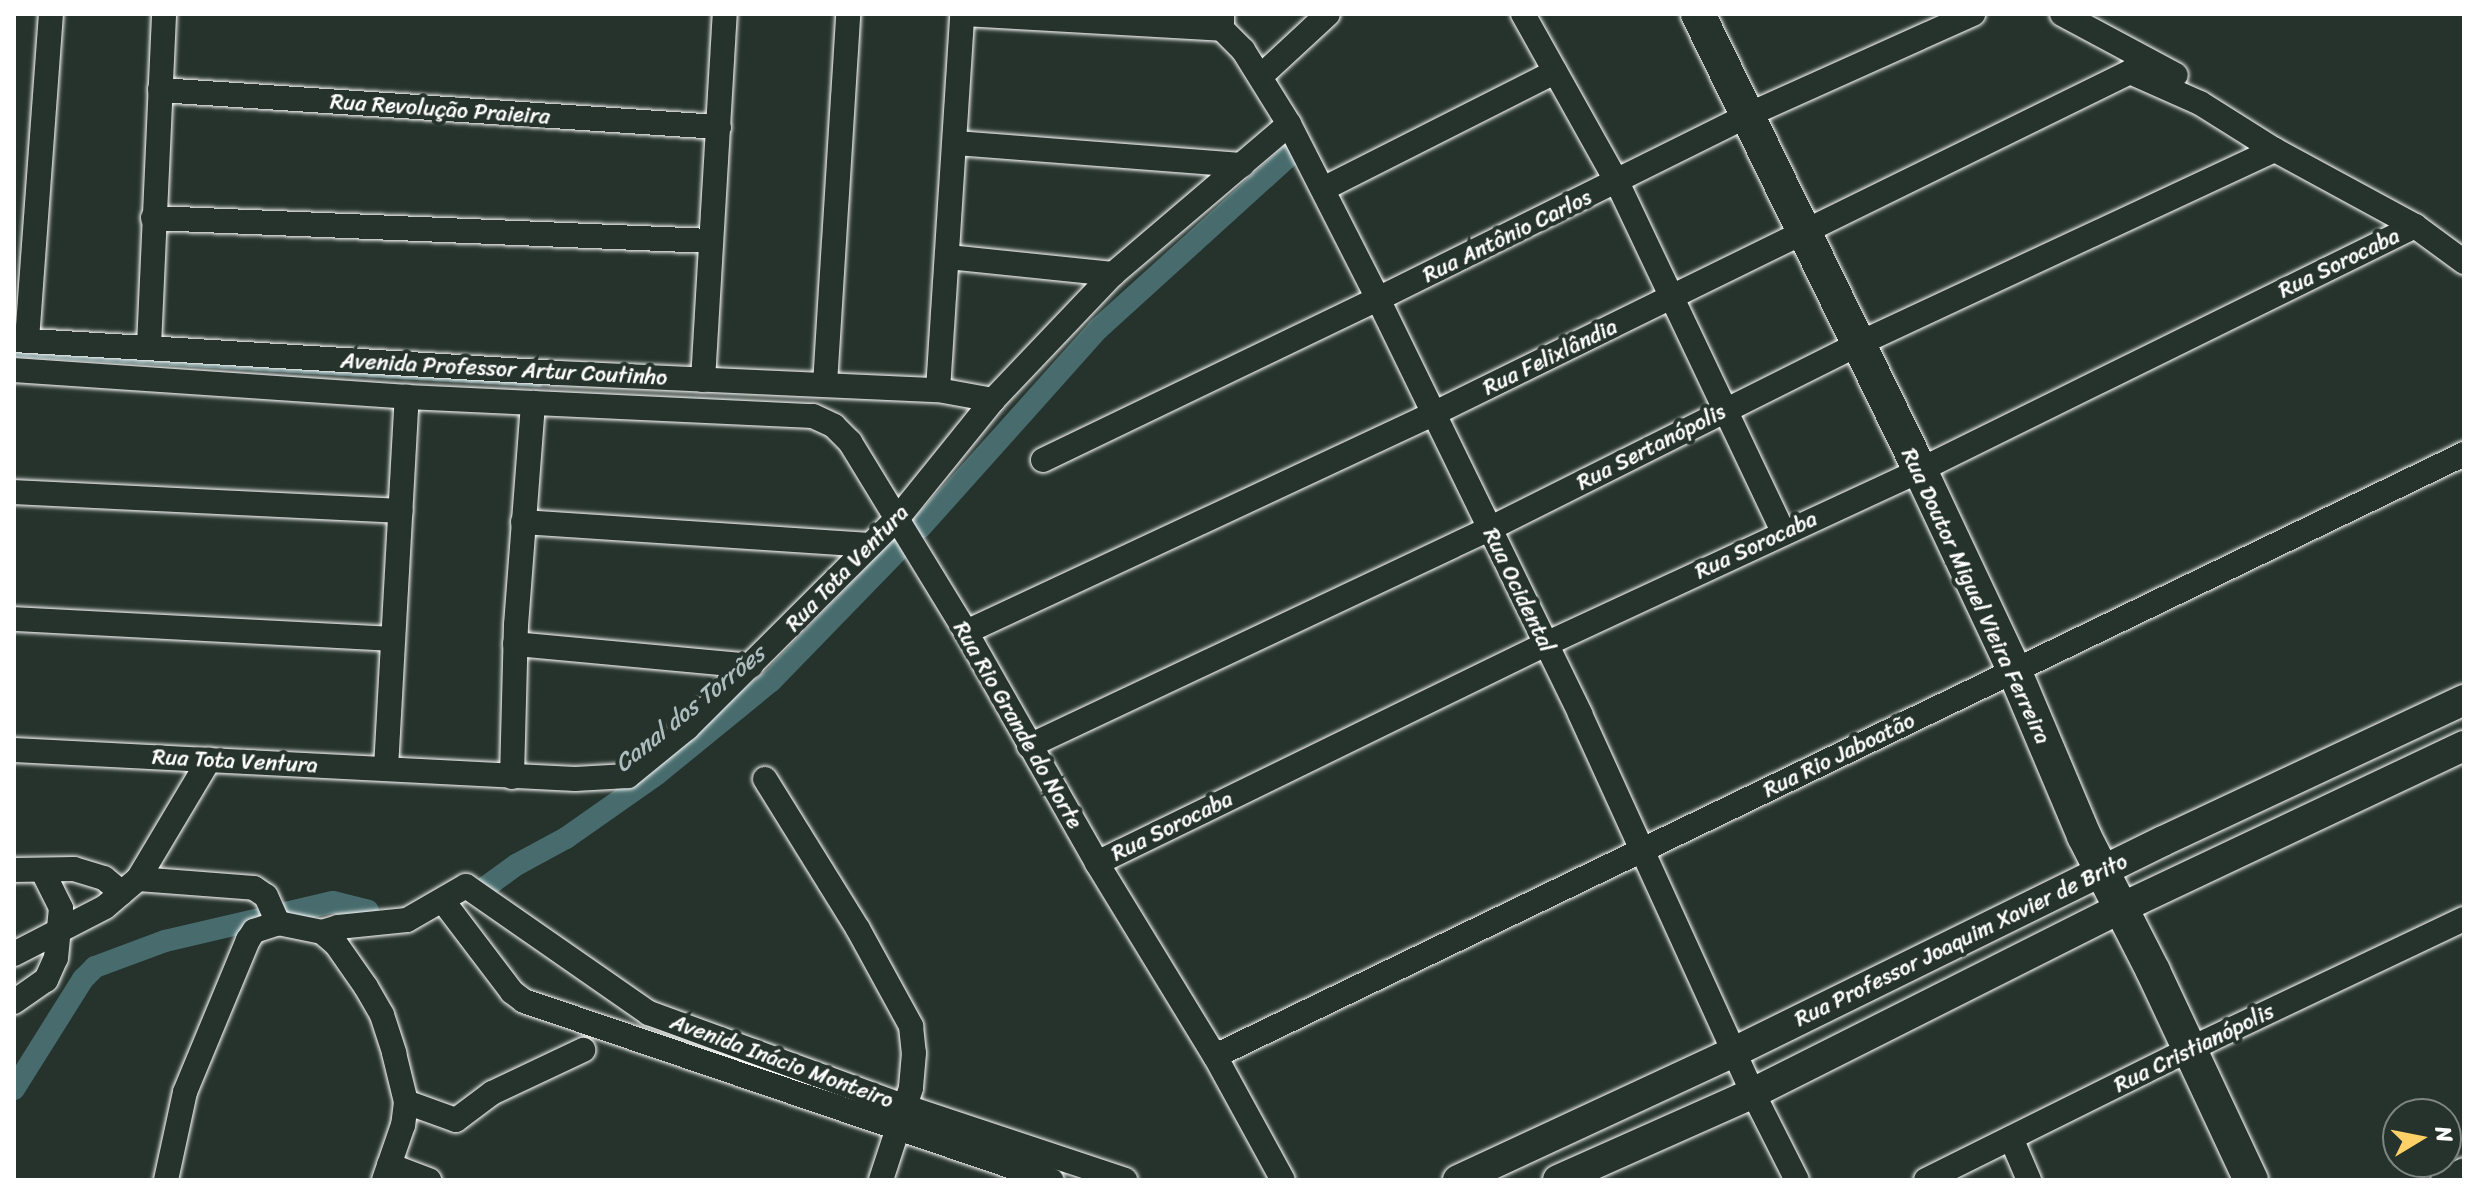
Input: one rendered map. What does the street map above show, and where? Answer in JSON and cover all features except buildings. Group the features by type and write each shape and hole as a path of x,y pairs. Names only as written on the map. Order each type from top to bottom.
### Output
{"main road":[{"name":"Rua Doutor Miguel Vieira Ferreira","path":"1698,14 1856,345 1920,470 2014,670 2101,872 2190,1049 2251,1180"}],"street":[{"path":"21,340 51,14"},
{"path":"149,346 164,14"},
{"path":"703,380 725,14"},
{"path":"825,384 848,14"},
{"path":"938,390 963,14 1222,22"},
{"path":"1261,76 1328,14"},
{"path":"1523,14 1617,182 1783,532"},
{"name":"Rua Antônio Carlos","path":"1043,460 1378,299 1748,115 1973,14"},
{"path":"2062,14 2205,89"},
{"name":"Rua Ocidental","path":"1222,22 1261,76 1289,124 1378,299 1546,644 1640,852 1797,1180"},
{"path":"1323,189 1555,72"},
{"name":"Rua Felixlândia","path":"966,632 1433,414 2130,72 2200,103 2275,150"},
{"name":"Rua Revolução Praieira","path":"160,90 719,127"},
{"name":"Rua Tota Ventura","path":"14,750 512,777 575,779 628,776 687,728 897,519 993,400 1113,274 1289,124"},
{"path":"955,143 1242,165"},
{"path":"2275,150 2415,226 2464,262"},
{"name":"Rua Sertanópolis","path":"1029,746 1489,529 1856,345 2275,150"},
{"path":"153,218 711,241"},
{"name":"Rua Sorocaba","path":"1097,863 1546,644 1920,470 2415,226"},
{"path":"948,257 1113,274"},
{"name":"Avenida Professor Artur Coutinho","path":"21,340 703,380 938,390 993,400"},
{"name":"Avenida Professor Artur Coutinho","path":"14,370 407,397 813,416 834,426 850,442 897,519"},
{"path":"386,768 407,397"},
{"path":"512,777 515,644 533,403"},
{"name":"Rua Rio Jaboatão","path":"1215,1056 2464,454"},
{"path":"14,492 401,511"},
{"name":"Rua Rio Grande do Norte","path":"897,519 966,632 1097,863 1215,1056 1283,1180"},
{"path":"523,522 869,545"},
{"path":"14,619 391,639"},
{"path":"515,644 751,666"},
{"name":"Rua Professor Joaquim Xavier de Brito","path":"1458,1180 1734,1052 2101,872 2464,700"},
{"name":"Rua Professor Joaquim Xavier de Brito","path":"1558,1180 1753,1093 2121,908 2464,746"},
{"path":"14,954 59,933 130,886 209,760"},
{"path":"765,779 858,929 911,1026 914,1067 902,1118 881,1180"},
{"path":"14,870 74,869 130,886 240,887 259,890 274,912 322,932 336,944 382,1015 406,1102 403,1125 386,1172 429,1180"},
{"path":"14,1002 50,976 61,908 42,870"},
{"name":"Avenida Inácio Monteiro","path":"1051,1180 902,1118 649,1013 466,886 443,901 512,992 524,1001 902,1118 1125,1180"},
{"path":"322,932 338,927 407,920 443,901"},
{"path":"166,1180 185,1092 248,940 274,912"},
{"name":"Rua Cristianópolis","path":"1926,1180 2190,1049 2464,919"},
{"path":"406,1102 456,1120 492,1093 583,1050"},
{"path":"2011,1138 2029,1180"},
{"path":"2443,1180 2464,1170"}],"waterway":[{"path":"920,528 1098,329 1293,152"},
{"path":"14,354 539,384"},
{"name":"Canal dos Torrões","path":"483,889 516,865 566,838 657,774 771,681 906,542"},
{"name":"Canal dos Torrões","path":"14,1089 83,979 95,967 165,941 333,902 368,911"}]}
